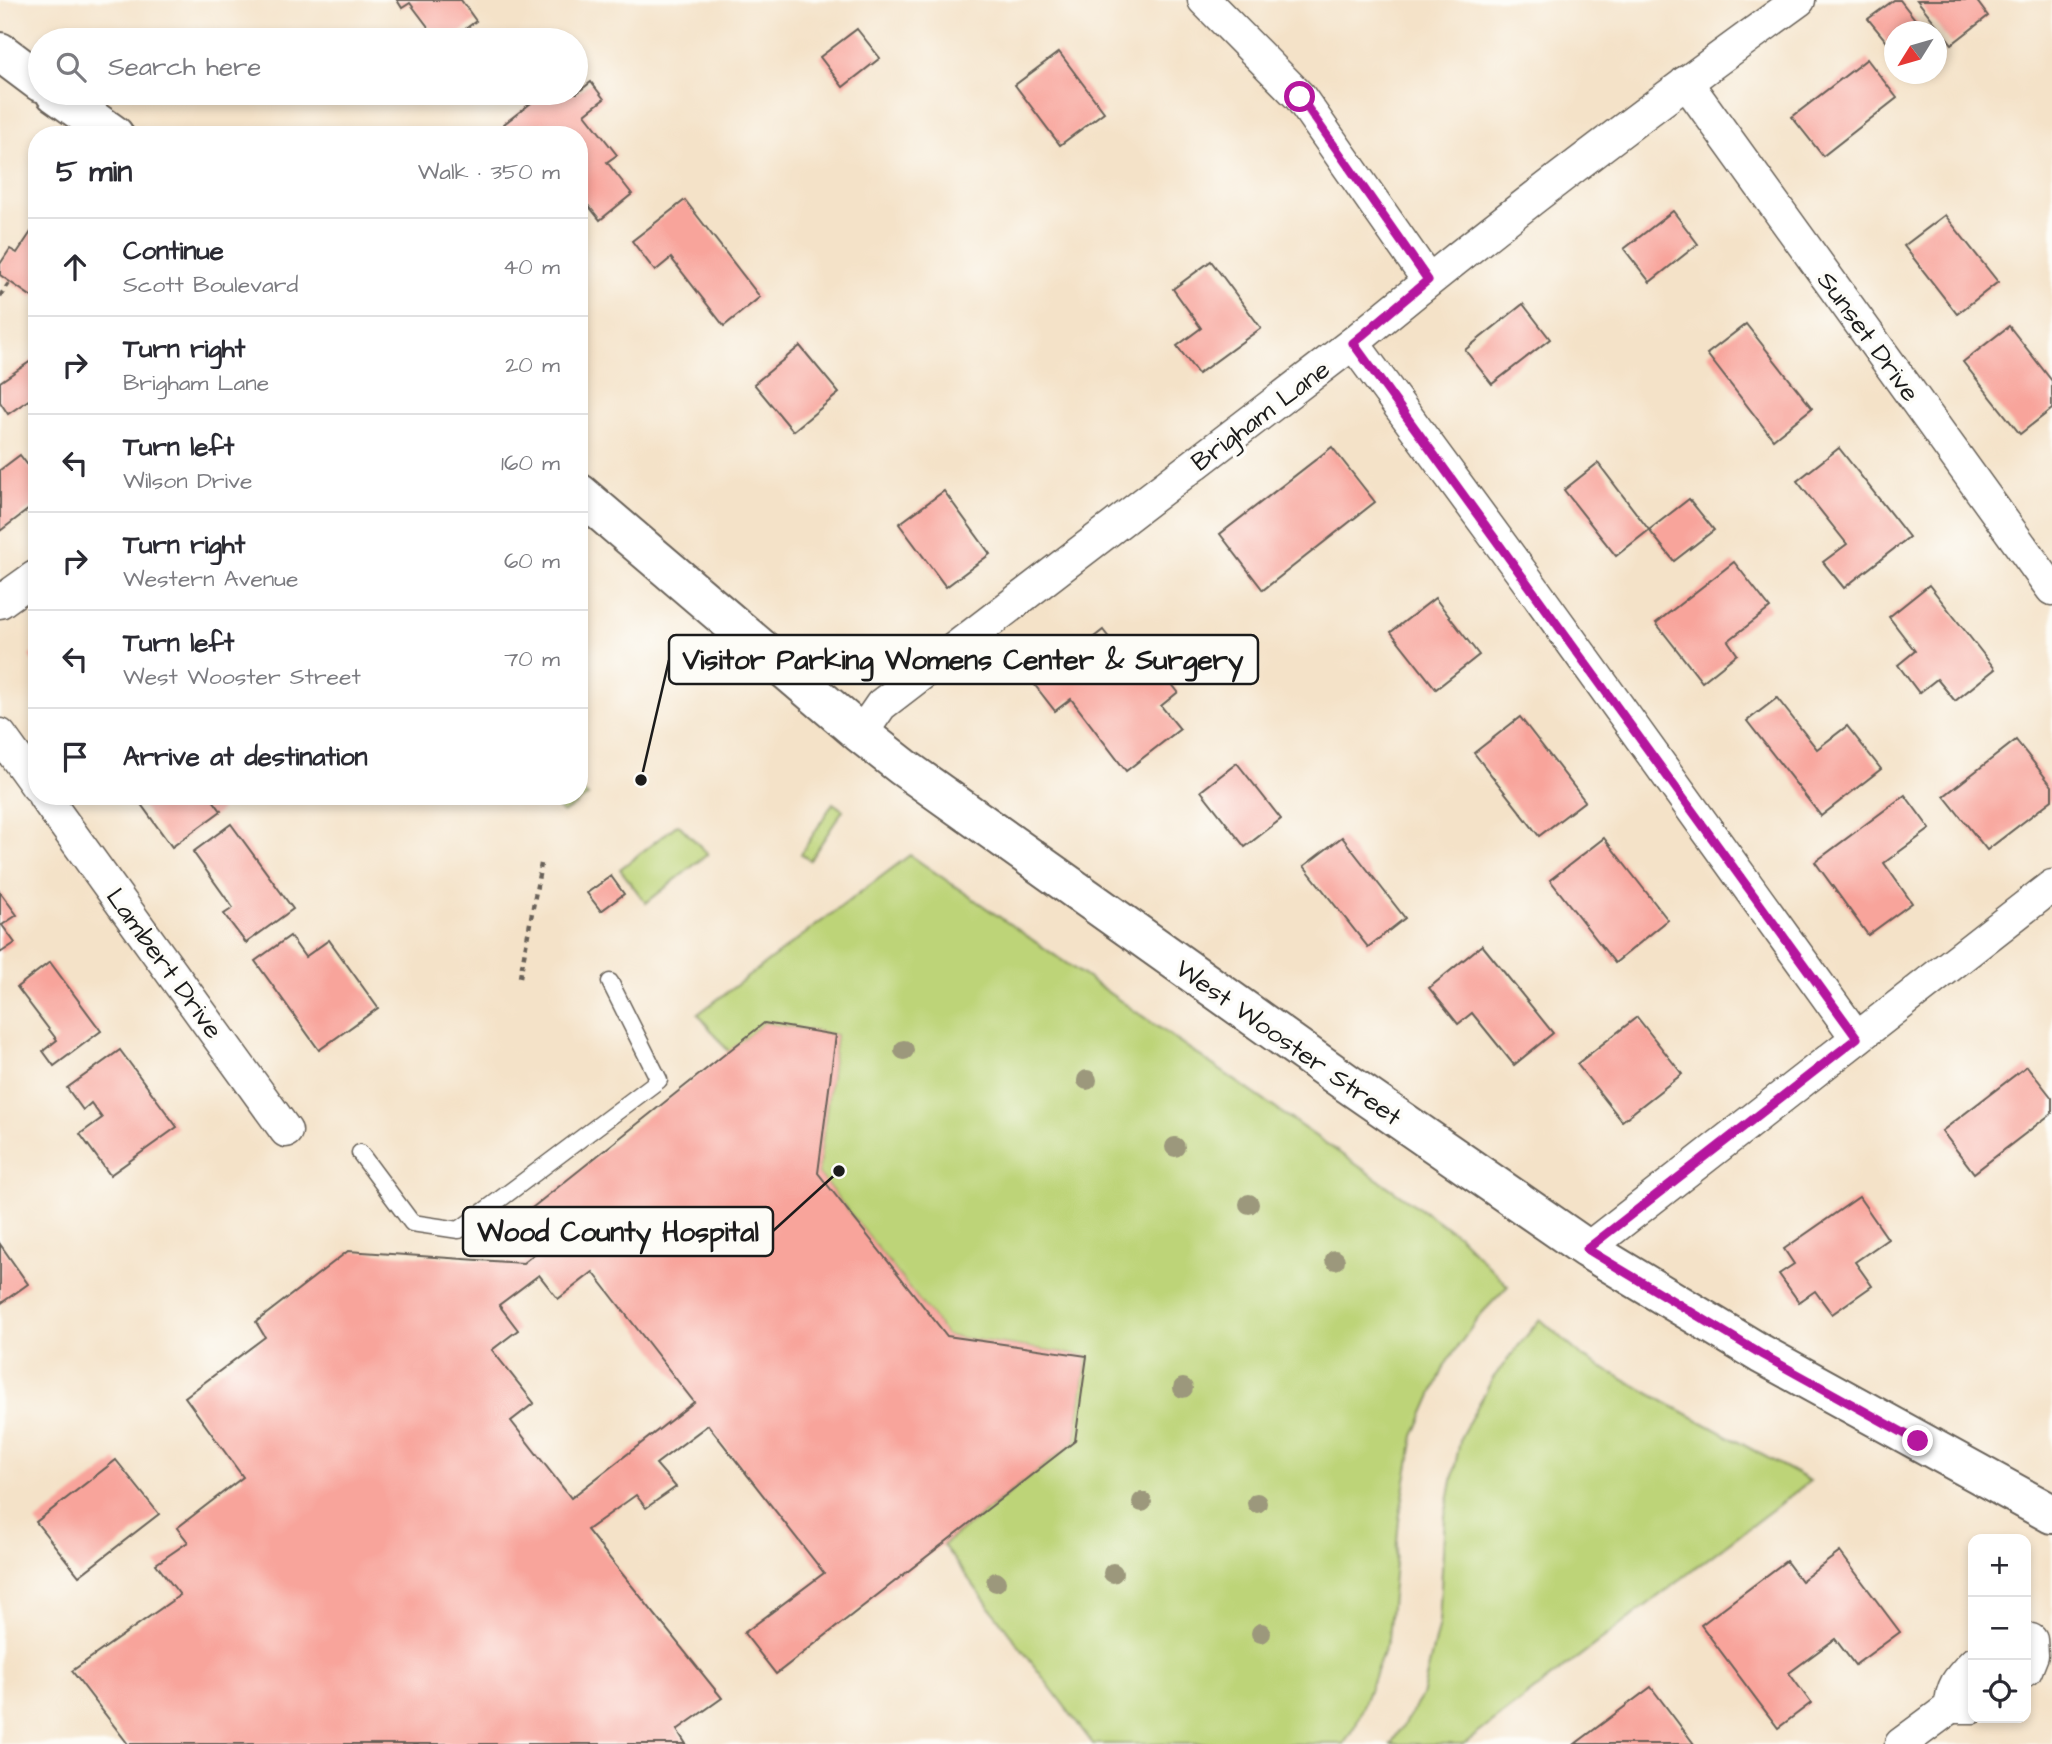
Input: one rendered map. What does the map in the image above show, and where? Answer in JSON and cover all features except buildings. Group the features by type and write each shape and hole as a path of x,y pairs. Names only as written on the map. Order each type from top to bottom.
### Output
{"main road":[{"path":"0,52 28,73"},
{"path":"72,105 101,126"},
{"name":"West Wooster Street","path":"588,501 861,734 1346,1083 1587,1249 1761,1354 2052,1514"}],"street":[{"path":"1205,0 1300,97 1428,280"},
{"name":"Brigham Lane","path":"861,734 881,705 1353,343 1428,280 1686,82 1799,0"},
{"name":"Sunset Drive","path":"1686,82 2052,589"},
{"path":"1353,343 1857,1038"},
{"path":"0,601 28,582"},
{"path":"0,735 28,774"},
{"name":"Lambert Drive","path":"51,805 286,1131"},
{"path":"1587,1249 2052,886"},
{"path":"1901,1744 1962,1707 1951,1691 1968,1669"}],"lane":[{"path":"359,1153 412,1223 459,1230 659,1080 610,982"}],"path":[{"path":"0,296 10,282"},
{"path":"520,977 541,864"}],"green space":[{"path":"833,803 843,810 810,860 801,854"},
{"path":"554,805 575,805 563,813"},
{"path":"678,824 708,854 646,903 620,869"},
{"path":"910,855 1458,1235 1508,1286 1481,1314 1445,1365 1414,1436 1399,1520 1388,1639 1356,1725 1344,1744 1093,1744 943,1545 1075,1441 1087,1356 947,1336 818,1173 836,1035 764,1023 729,1052 698,1014"},
{"path":"1540,1319 1584,1358 1810,1481 1464,1744 1391,1744 1422,1696 1439,1623 1445,1516 1461,1436 1493,1378"}],"place":[{"name":"Visitor Parking Womens Center & Surgery","path":"641,780"},
{"name":"Wood County Hospital","path":"839,1171"}],"route":[{"path":"1300,97 1428,280 1353,343 1857,1038 1587,1249 1761,1354 1918,1441"}]}
